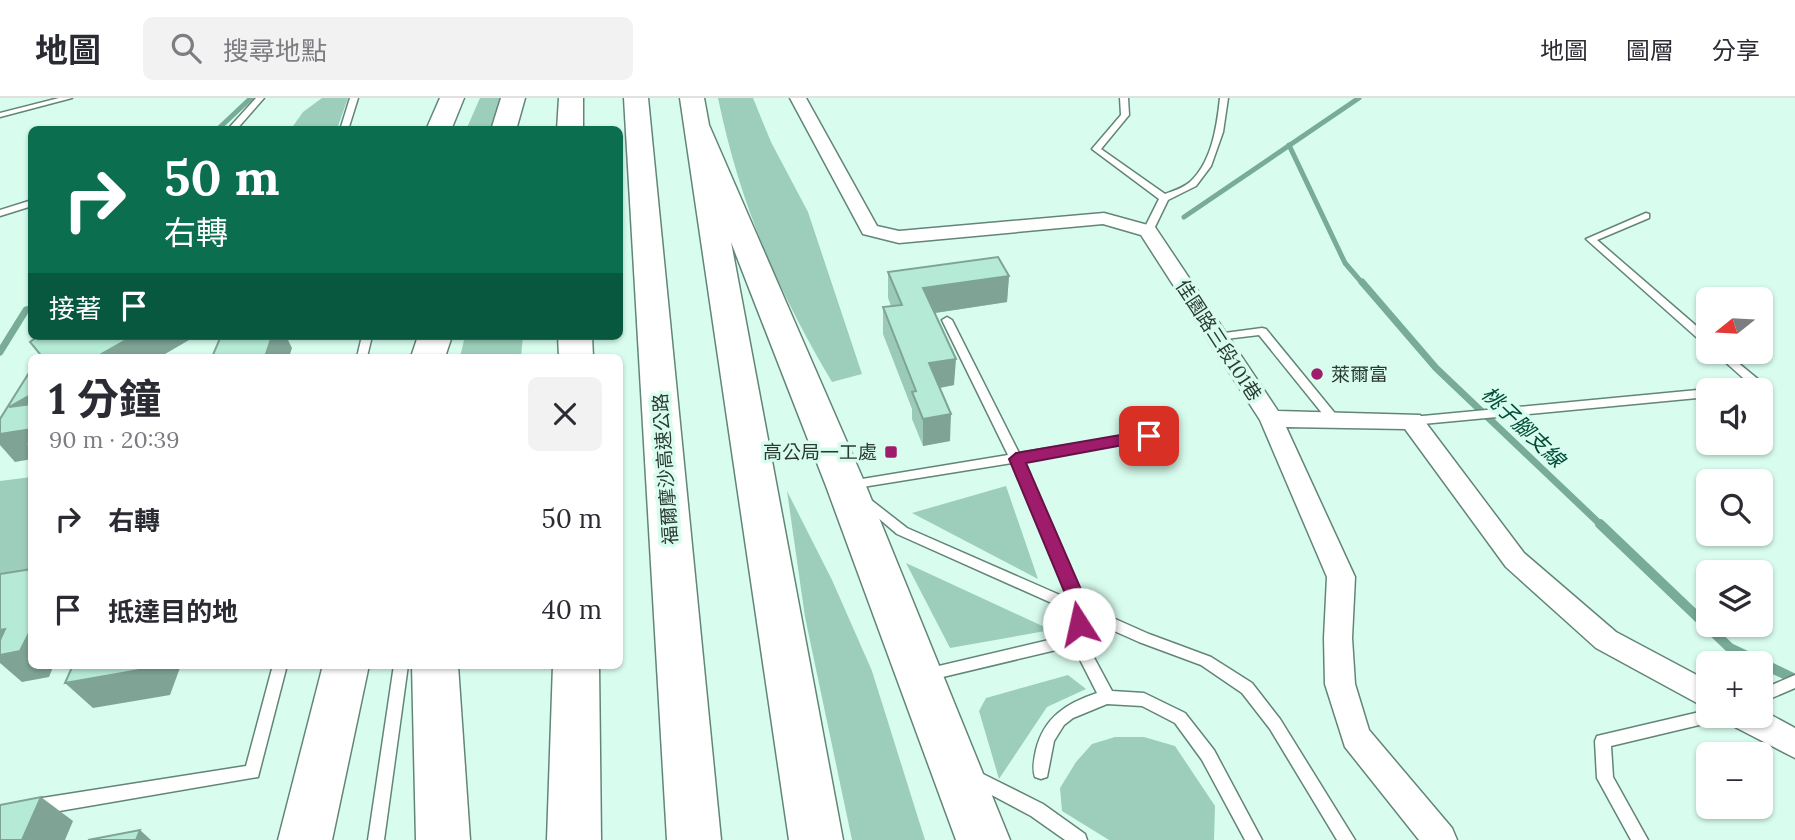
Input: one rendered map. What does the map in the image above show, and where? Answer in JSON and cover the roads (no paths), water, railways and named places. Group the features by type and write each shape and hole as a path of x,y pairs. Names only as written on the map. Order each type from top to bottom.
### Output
{"highway":[{"path":"440,126 452,98"},
{"path":"505,126 513,98"},
{"path":"570,126 571,98"},
{"name":"福爾摩沙高速公路","path":"636,98 694,840"},
{"path":"696,114 846,486 983,840"},
{"path":"696,114 817,840"},
{"path":"305,840 345,669"},
{"path":"435,669 443,840"},
{"path":"574,840 576,669"}],"street":[{"path":"798,98 870,230 899,237 1104,218 1148,231"},
{"name":"佳園路三段101巷","path":"1148,231 1271,419 1341,577 1338,638 1340,684 1356,737 1440,840"},
{"path":"1271,419 1412,421 1515,560 1606,640 1696,689"},
{"path":"1766,728 1795,744"}],"lane":[{"path":"0,115 68,98"},
{"path":"235,126 260,98"},
{"path":"345,126 354,98"},
{"path":"1124,98 1125,115 1096,149 1164,198"},
{"path":"1148,231 1164,198 1191,186 1202,174 1222,124 1224,98"},
{"path":"0,213 28,204"},
{"path":"1646,216 1591,239 1696,331"},
{"path":"947,320 1016,459 1081,610 1077,639 1107,697"},
{"path":"1217,337 1262,331 1334,420"},
{"path":"1733,364 1749,378"},
{"path":"1412,421 1696,394"},
{"path":"846,486 1149,436"},
{"path":"846,486 902,531 1081,610 1206,661 1247,688 1275,724 1347,840"},
{"path":"920,676 1077,639"},
{"path":"33,807 252,772 279,669"},
{"path":"376,840 400,669"},
{"path":"1773,691 1795,681"},
{"path":"1041,772 1042,755 1053,723 1076,706 1107,697 1144,700 1180,718 1208,755 1254,840"},
{"path":"1640,840 1605,778 1603,741 1696,720"},
{"path":"957,769 1037,810 1079,840"}],"waterway":[{"path":"221,126 251,98"},
{"path":"1289,145 1359,98"},
{"path":"1184,217 1289,145"},
{"name":"桃子腳支線","path":"1289,145 1345,263 1363,284"},
{"name":"桃子腳支線","path":"1362,282 1436,368 1601,525"},
{"path":"0,352 28,310"},
{"name":"桃子腳支線","path":"1600,524 1730,648 1795,679"}],"place":[{"name":"萊爾富","path":"1317,374"},
{"name":"高公局一工處","path":"891,452"}]}
